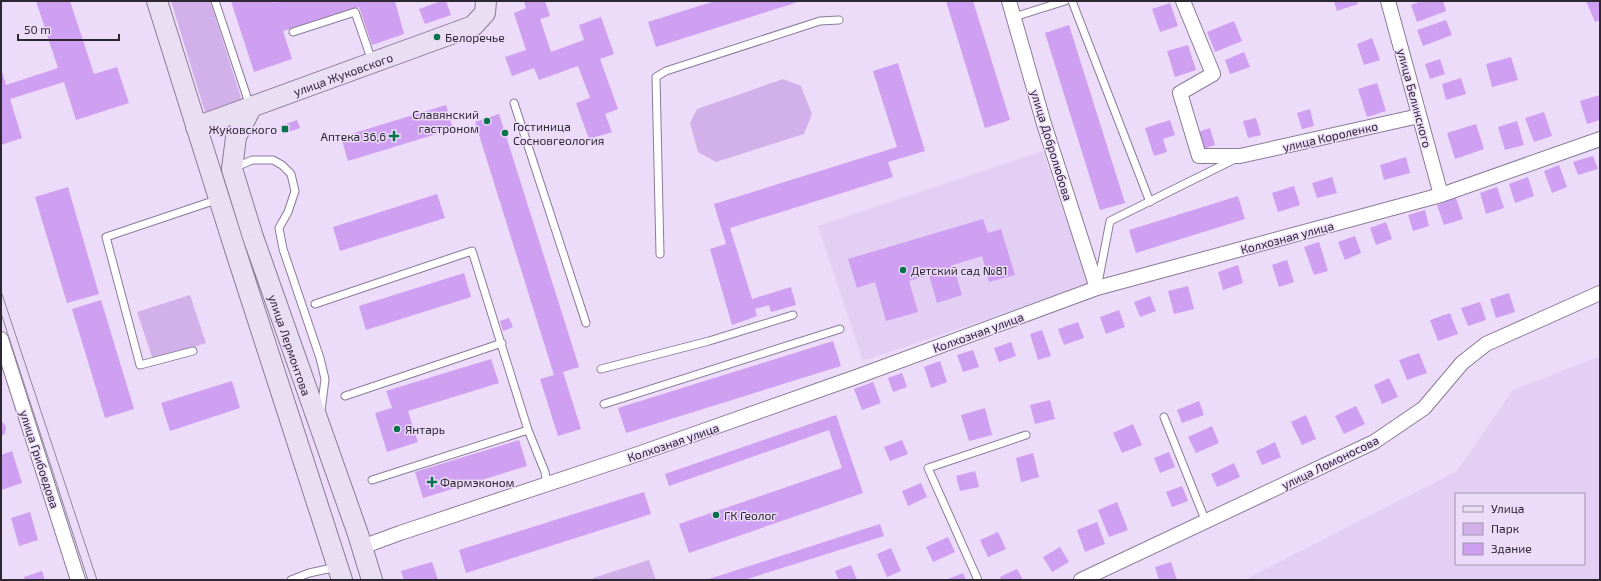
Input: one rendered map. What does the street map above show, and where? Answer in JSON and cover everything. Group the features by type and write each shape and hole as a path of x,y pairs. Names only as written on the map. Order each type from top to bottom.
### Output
{"main road":[{"name":"улица Лермонтова","path":"157,1 232,243 339,574"},
{"name":"улица Жуковского","path":"196,127 473,26 486,7"},
{"name":"улица Лермонтова","path":"251,108 236,137 232,169 253,237 372,580"},
{"path":"212,177 232,169"}],"street":[{"name":"улица Добролюбова","path":"1009,1 1044,124 1097,288"},
{"name":"улица Короленко","path":"1183,1 1213,74 1180,93 1199,156 1240,156 1420,116"},
{"name":"улица Белинского","path":"1388,1 1441,195"},
{"name":"Колхозная улица","path":"362,548 400,533 638,454 841,382 1097,288 1441,195 1600,139"},
{"name":"улица Ломоносова","path":"1081,580 1374,442 1424,408 1462,363 1486,344 1600,293"},
{"name":"улица Грибоедова","path":"2,345 78,580"}],"lane":[{"path":"215,1 251,108"},
{"path":"1014,17 1065,1"},
{"path":"1072,1 1150,202"},
{"path":"293,32 355,12 372,63"},
{"path":"660,254 656,77 666,71 791,30 820,21 839,20"},
{"path":"514,103 586,323"},
{"path":"1097,288 1110,221 1240,156"},
{"path":"232,169 252,160 273,160 282,164 291,174 295,191 288,212 279,228 283,249 320,358 325,379 319,427"},
{"path":"193,351 140,365 106,237 219,199"},
{"path":"232,243 235,235 240,232 247,233 253,237"},
{"path":"315,304 472,251 528,430 545,472 547,485"},
{"path":"601,369 709,341 793,315"},
{"path":"604,404 840,328"},
{"path":"345,396 502,343"},
{"path":"1164,418 1206,522"},
{"path":"372,480 528,430"},
{"path":"978,580 928,468 1026,435"},
{"path":"292,580 309,573 339,574"}],"shaded area":[{"path":"1043,151 1088,285 863,361 818,226"},
{"path":"1600,356 1600,580 1244,580 1457,471 1513,390"}],"green space":[{"path":"171,1 210,1 242,101 205,112"},
{"path":"783,79 801,86 812,114 804,134 716,162 698,152 690,123 697,109"},
{"path":"190,295 206,343 153,360 137,312"},
{"path":"649,560 656,580 593,580 593,578"}],"building":[{"path":"36,1 70,1 94,74 117,67 129,103 76,120 64,82 10,99 22,138 1,145 1,69 6,85 58,68"},
{"path":"231,1 273,1 274,3 278,1 395,1 404,34 372,45 359,7 283,31 292,59 254,72"},
{"path":"441,1 446,1 451,15 425,24 419,9"},
{"path":"524,1 545,1 550,16 540,19 551,52 584,40 579,25 601,17 614,54 600,59 618,109 605,114 612,132 589,139 576,103 590,98 578,66 539,80 534,68 512,76 505,57 526,50 514,13 526,8"},
{"path":"715,1 801,1 656,47 648,22"},
{"path":"946,1 973,1 1010,120 985,128"},
{"path":"1334,1 1357,1 1358,4 1337,11"},
{"path":"1421,1 1443,1 1446,11 1417,22 1411,5"},
{"path":"1586,1 1600,1 1600,20 1595,22"},
{"path":"1170,3 1178,26 1160,32 1152,9"},
{"path":"1446,20 1452,35 1423,46 1417,30"},
{"path":"1234,21 1242,41 1215,52 1207,32"},
{"path":"1069,25 1125,203 1100,210 1045,33"},
{"path":"1372,38 1380,60 1364,65 1357,44"},
{"path":"1188,45 1196,70 1175,77 1167,51"},
{"path":"1244,52 1250,67 1230,74 1225,60"},
{"path":"1511,57 1518,80 1492,87 1486,64"},
{"path":"1440,59 1445,74 1430,79 1425,64"},
{"path":"898,63 925,151 888,162 893,177 730,228 752,299 791,287 796,305 771,312 769,305 755,309 757,316 732,325 710,249 726,244 714,204 897,147 873,71"},
{"path":"1461,78 1466,94 1446,100 1442,84"},
{"path":"1377,83 1386,111 1367,117 1358,89"},
{"path":"1600,95 1600,120 1587,124 1580,101"},
{"path":"446,105 453,129 348,161 341,137"},
{"path":"1310,109 1314,126 1302,129 1297,113"},
{"path":"1544,112 1552,136 1534,142 1525,118"},
{"path":"499,114 579,367 563,372 581,429 558,436 540,379 554,375 475,122"},
{"path":"1256,118 1261,135 1248,138 1243,121"},
{"path":"297,120 300,128 283,134 280,126"},
{"path":"1170,120 1175,135 1163,139 1167,152 1154,156 1145,128"},
{"path":"1517,121 1524,145 1505,150 1498,127"},
{"path":"1476,124 1484,149 1455,159 1447,133"},
{"path":"1210,128 1215,145 1203,149 1198,132"},
{"path":"1593,156 1598,169 1578,175 1573,162"},
{"path":"1406,157 1410,173 1384,180 1380,165"},
{"path":"1559,165 1567,187 1552,193 1544,171"},
{"path":"1332,177 1337,193 1317,198 1312,183"},
{"path":"1528,177 1534,196 1515,203 1509,184"},
{"path":"1294,186 1300,205 1278,212 1272,193"},
{"path":"68,187 99,294 67,303 35,197"},
{"path":"1497,187 1504,208 1486,214 1480,193"},
{"path":"437,194 445,218 340,251 333,227"},
{"path":"1238,196 1245,219 1136,253 1129,230"},
{"path":"1456,198 1463,219 1444,225 1437,205"},
{"path":"1425,210 1429,226 1413,231 1408,215"},
{"name":"Детский сад №81","path":"983,219 988,233 1001,229 1015,275 989,282 982,256 953,265 962,295 937,303 929,275 909,281 918,312 886,321 875,282 857,288 848,259"},
{"path":"1386,222 1392,239 1376,245 1370,228"},
{"path":"1355,236 1361,253 1345,260 1338,242"},
{"path":"1319,242 1328,271 1314,275 1304,247"},
{"path":"1287,260 1294,282 1279,287 1272,265"},
{"path":"1238,265 1243,283 1223,290 1218,272"},
{"path":"464,273 471,297 366,330 359,306"},
{"path":"1188,286 1194,309 1174,314 1168,291"},
{"path":"1509,293 1515,312 1496,318 1490,299"},
{"path":"1150,296 1156,311 1140,317 1134,302"},
{"path":"101,300 134,409 105,418 72,309"},
{"path":"1480,302 1486,320 1468,326 1461,308"},
{"path":"1119,310 1125,327 1106,334 1100,317"},
{"path":"1450,313 1458,334 1438,341 1430,320"},
{"path":"509,318 513,327 503,331 500,321"},
{"path":"1078,322 1084,338 1064,345 1058,329"},
{"path":"1042,330 1051,356 1038,360 1030,334"},
{"path":"833,341 841,366 626,433 618,408"},
{"path":"1011,342 1016,356 999,362 994,348"},
{"path":"973,350 979,367 963,372 957,355"},
{"path":"1419,353 1427,373 1407,380 1399,360"},
{"path":"491,359 499,383 408,411 418,442 387,452 375,413 392,408 386,391"},
{"path":"940,361 947,382 931,388 924,367"},
{"path":"902,373 907,387 893,392 888,378"},
{"path":"1389,378 1398,397 1382,404 1374,385"},
{"path":"232,381 240,408 170,431 161,403"},
{"path":"873,382 881,403 862,410 854,389"},
{"path":"1050,400 1055,419 1035,424 1030,405"},
{"path":"1199,401 1204,415 1182,423 1177,410"},
{"path":"1356,406 1365,424 1344,434 1335,416"},
{"path":"985,408 992,435 969,441 961,415"},
{"path":"836,415 863,493 689,553 679,524 842,468 829,430 669,486 665,474"},
{"path":"1306,415 1316,439 1302,445 1291,422"},
{"path":"1,420 6,427 5,433 1,437"},
{"path":"1133,424 1142,445 1122,453 1113,433"},
{"path":"1212,426 1219,443 1196,453 1188,437"},
{"path":"519,440 527,466 423,498 415,472"},
{"path":"902,440 908,454 890,461 884,447"},
{"path":"1275,442 1281,457 1262,465 1256,451"},
{"path":"12,451 22,483 1,490 1,455"},
{"path":"1169,452 1175,467 1160,473 1154,458"},
{"path":"1033,453 1039,477 1021,482 1016,458"},
{"path":"1234,463 1240,477 1217,487 1211,474"},
{"path":"975,471 979,487 960,491 956,476"},
{"path":"921,483 927,497 908,506 902,491"},
{"path":"1182,486 1188,501 1172,507 1166,492"},
{"path":"644,492 651,514 466,573 459,550"},
{"path":"1117,502 1128,530 1109,537 1098,510"},
{"path":"30,512 38,540 19,546 11,518"},
{"path":"1097,522 1105,544 1085,552 1077,530"},
{"path":"880,524 884,536 744,580 706,580"},
{"path":"998,532 1006,549 988,557 980,540"},
{"path":"948,537 955,552 933,562 926,547"},
{"path":"1060,547 1069,562 1052,572 1043,557"},
{"path":"891,548 901,571 887,577 877,554"},
{"path":"432,562 438,580 404,580 401,571"},
{"path":"1171,562 1177,580 1159,580 1155,567"},
{"path":"851,565 857,580 839,580 835,571"},
{"path":"1017,569 1023,580 1001,580 1000,577"},
{"path":"42,571 45,580 25,580 24,577"},
{"path":"963,573 966,580 946,580"}],"tram line":[{"path":"1,291 97,580"},
{"path":"1,313 88,580"}],"place":[{"name":"Белоречье","path":"437,37"},
{"name":"Славянский гастроном","path":"487,121"},
{"name":"Жуковского","path":"285,129"},
{"name":"Гостиница Сосновгеология","path":"505,133"},
{"name":"Аптека 36,6","path":"394,136"},
{"name":"Детский сад №81","path":"903,270"},
{"name":"Янтарь","path":"397,429"},
{"name":"Фармэконом","path":"432,482"},
{"name":"ГК Геолог","path":"716,515"}]}
